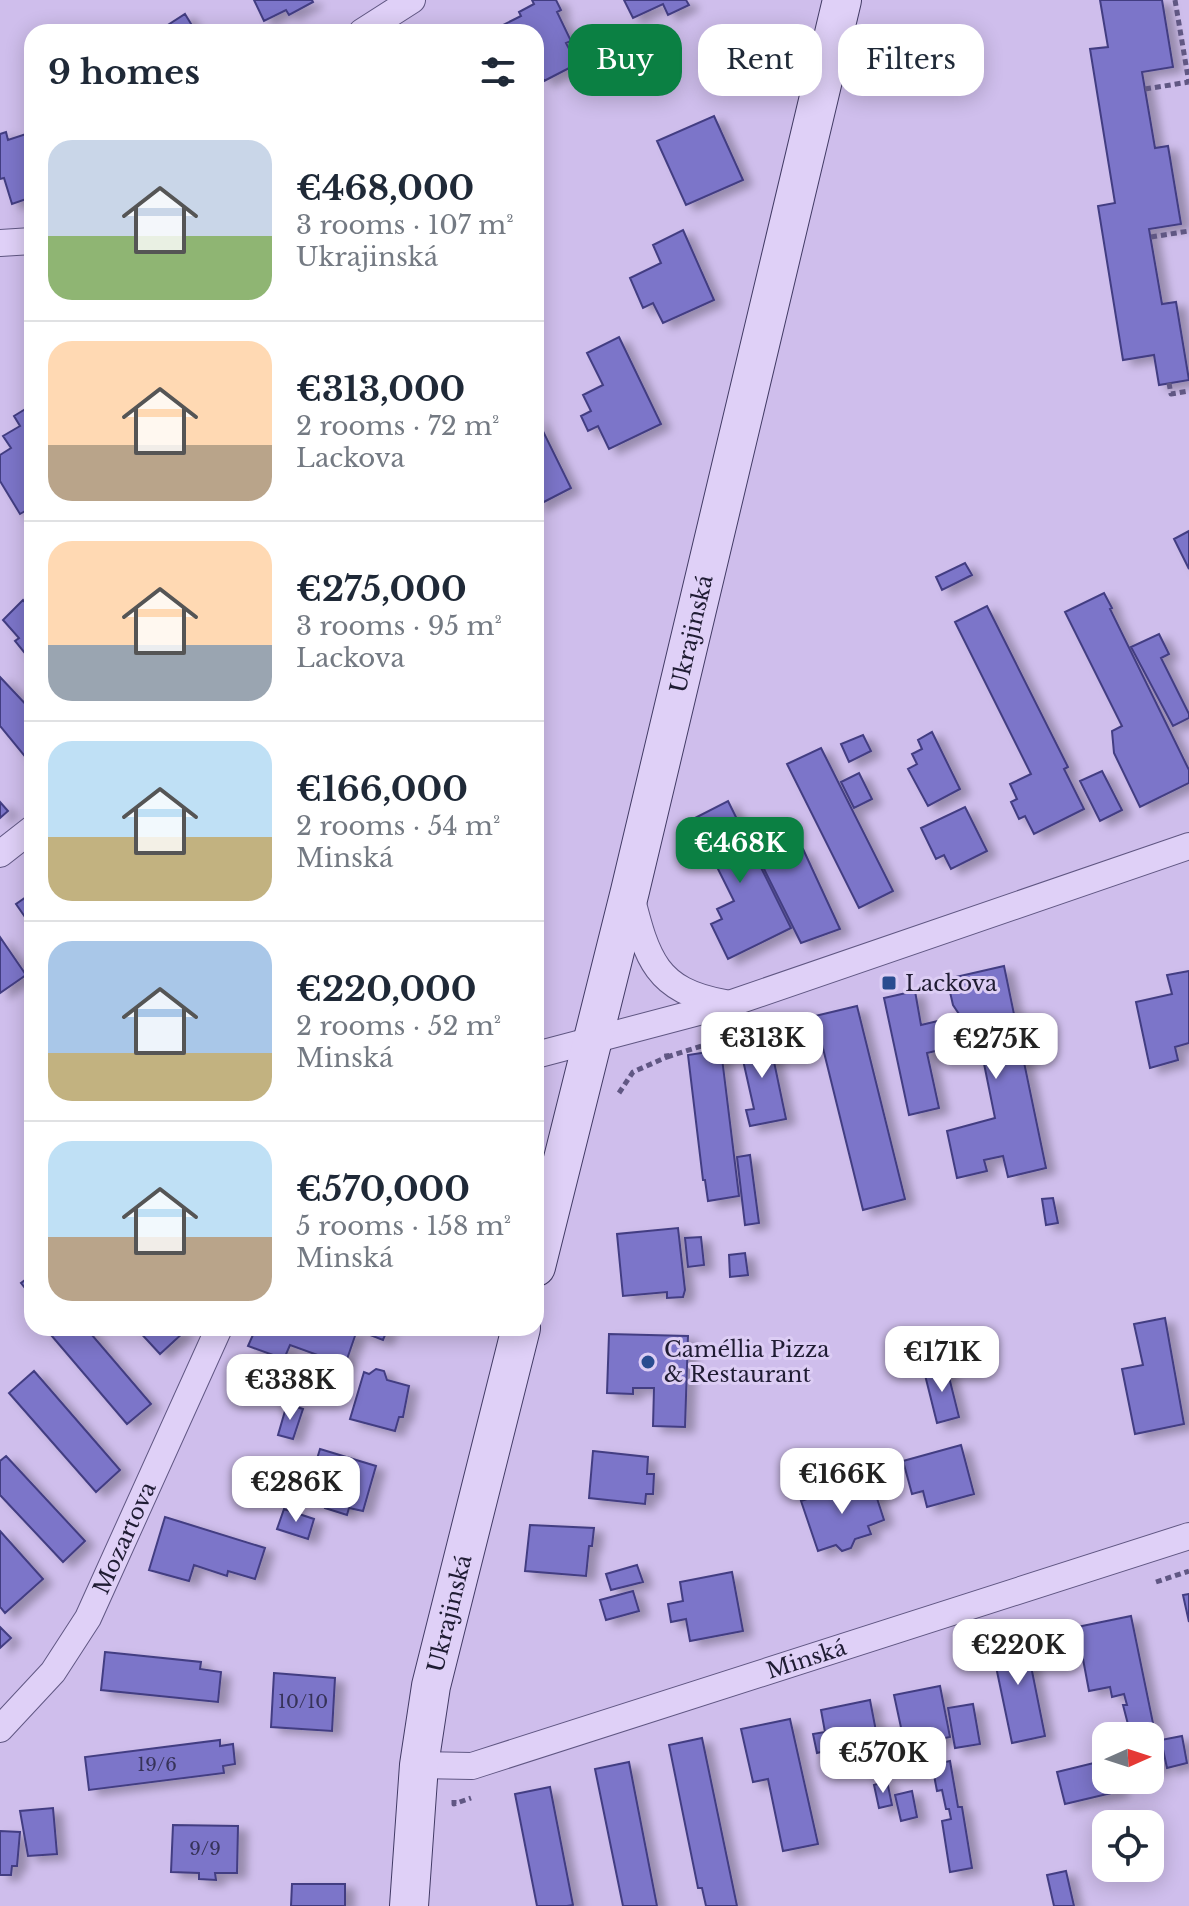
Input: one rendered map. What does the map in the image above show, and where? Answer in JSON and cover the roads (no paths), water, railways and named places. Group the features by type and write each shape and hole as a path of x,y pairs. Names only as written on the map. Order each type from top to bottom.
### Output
{"main road":[{"name":"Ukrajinská","path":"544,1235 630,891 842,0"},
{"name":"Ukrajinská","path":"409,1906 419,1765 431,1686 519,1336"}],"street":[{"path":"374,24 412,0"},
{"path":"0,243 24,242"},
{"path":"0,854 24,835"},
{"path":"544,1053 729,1004 1189,846"},
{"path":"630,891 642,938 658,969 674,986 697,998 729,1004"},
{"name":"Mozartova","path":"0,1729 53,1672 88,1618 215,1336"},
{"name":"Minská","path":"419,1765 472,1766 1189,1536"}],"place":[{"name":"Lackova","path":"889,983"},
{"name":"Caméllia Pizza & Restaurant","path":"648,1362"}]}
